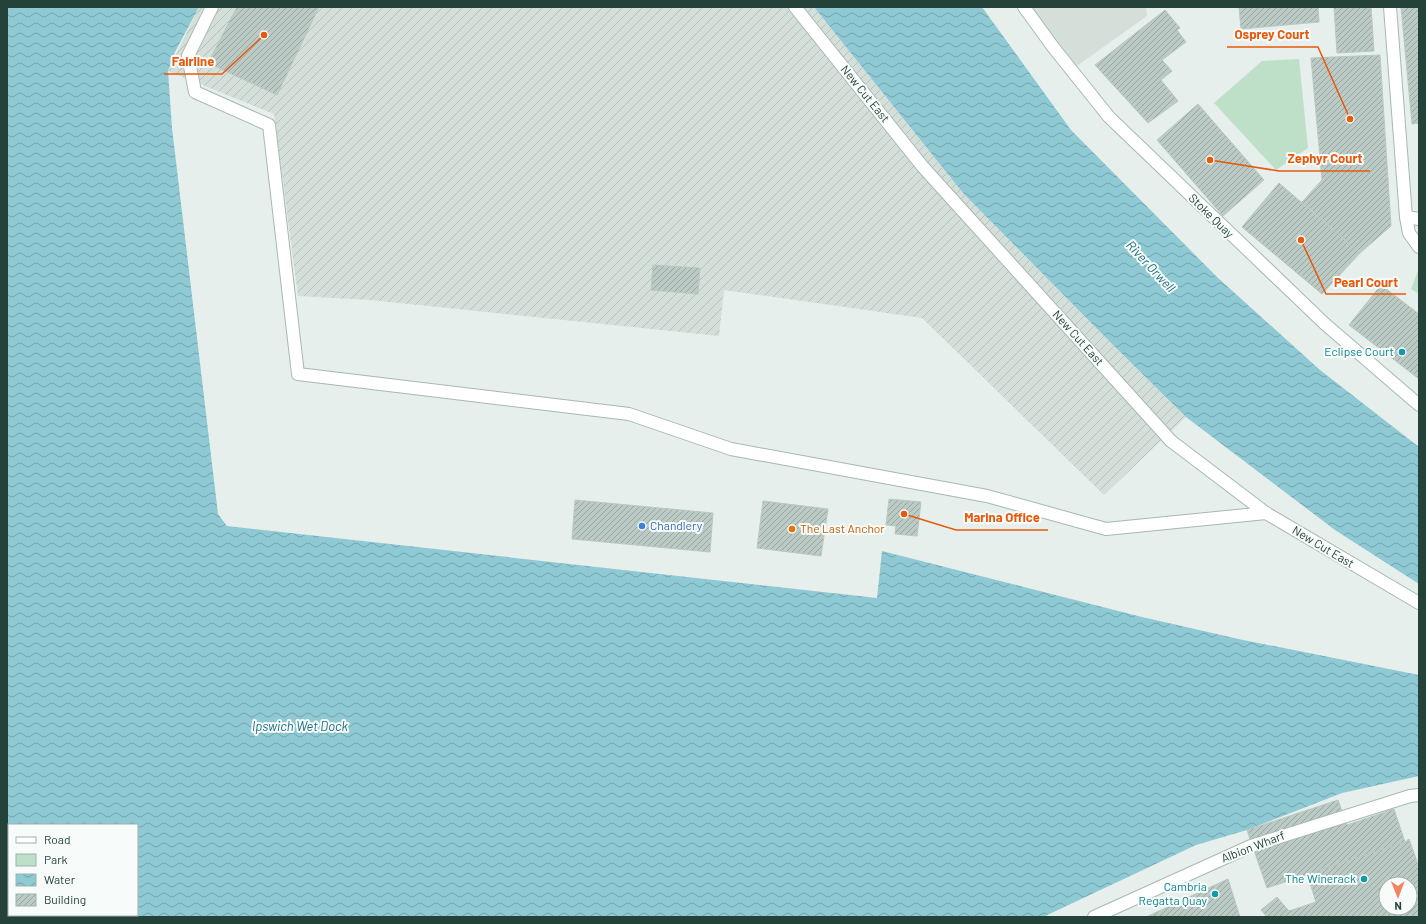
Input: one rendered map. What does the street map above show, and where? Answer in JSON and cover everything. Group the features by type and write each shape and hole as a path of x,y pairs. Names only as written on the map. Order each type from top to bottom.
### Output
{"street":[{"path":"212,7 188,56 195,92 269,125 298,374 628,414 731,449 987,496 1106,530 1266,513"},
{"name":"New Cut East","path":"795,7 923,167 1171,441 1266,513 1419,603"},
{"name":"Stoke Quay","path":"1024,7 1053,48 1109,117 1325,324 1419,405"},
{"path":"1390,7 1406,217 1409,233 1419,247"},
{"path":"1406,217 1419,219"},
{"name":"Albion Wharf","path":"1094,917 1251,846 1410,796 1419,795"}],"shaded area":[{"path":"199,7 814,7 963,193 1186,417 1104,495 922,318 724,290 719,336 370,300 298,296 274,114 168,71"},
{"path":"1032,7 1146,7 1147,16 1074,68"}],"green space":[{"path":"1299,59 1308,148 1276,170 1214,103 1262,61"},
{"path":"1419,268 1419,294 1411,289"}],"water":[{"name":"Ipswich Wet Dock","path":"7,7 199,7 175,52 168,71 172,128 218,514 227,526 877,598 882,551 1142,617 1243,640 1419,675 1419,776 1342,793 1247,830 1196,845 1043,917 7,917"},
{"name":"River Orwell","path":"814,7 982,7 1071,130 1217,277 1320,370 1419,447 1419,584 1335,530 1186,417 963,193"}],"building":[{"path":"237,7 319,7 277,95 208,63"},
{"path":"1239,7 1318,7 1319,22 1241,29"},
{"path":"1334,7 1371,7 1374,51 1337,53"},
{"path":"1401,7 1419,7 1419,123 1412,124"},
{"path":"1165,10 1180,28 1177,30 1186,42 1162,60 1172,71 1161,80 1178,101 1148,123 1095,65"},
{"path":"1380,55 1391,226 1360,253 1302,202 1322,180 1311,58"},
{"path":"1198,104 1264,180 1223,216 1157,140"},
{"path":"1279,183 1360,253 1322,294 1242,227"},
{"path":"653,265 700,268 698,294 651,290"},
{"name":"Eclipse Court","path":"1381,285 1419,314 1419,379 1349,325"},
{"path":"889,499 921,502 917,536 895,534 896,526 886,525"},
{"name":"Chandlery","path":"575,500 713,513 710,552 572,539"},
{"name":"The Last Anchor","path":"763,501 828,509 821,556 757,548"},
{"path":"1338,800 1347,825 1394,809 1405,842 1267,888 1247,830"},
{"name":"The Winerack","path":"1409,839 1419,867 1419,917 1267,917 1261,910 1277,897 1289,911 1316,902 1307,874 1405,842"},
{"name":"Cambria Regatta Quay","path":"1228,879 1240,917 1146,917"}],"place":[{"name":"Fairline","path":"264,35"},
{"name":"Osprey Court","path":"1350,119"},
{"name":"Zephyr Court","path":"1210,160"},
{"name":"Pearl Court","path":"1301,240"},
{"name":"Eclipse Court","path":"1402,352"},
{"name":"Marina Office","path":"904,514"},
{"name":"Chandlery","path":"642,526"},
{"name":"The Last Anchor","path":"792,529"},
{"name":"The Winerack","path":"1364,879"},
{"name":"Cambria Regatta Quay","path":"1215,894"}]}
